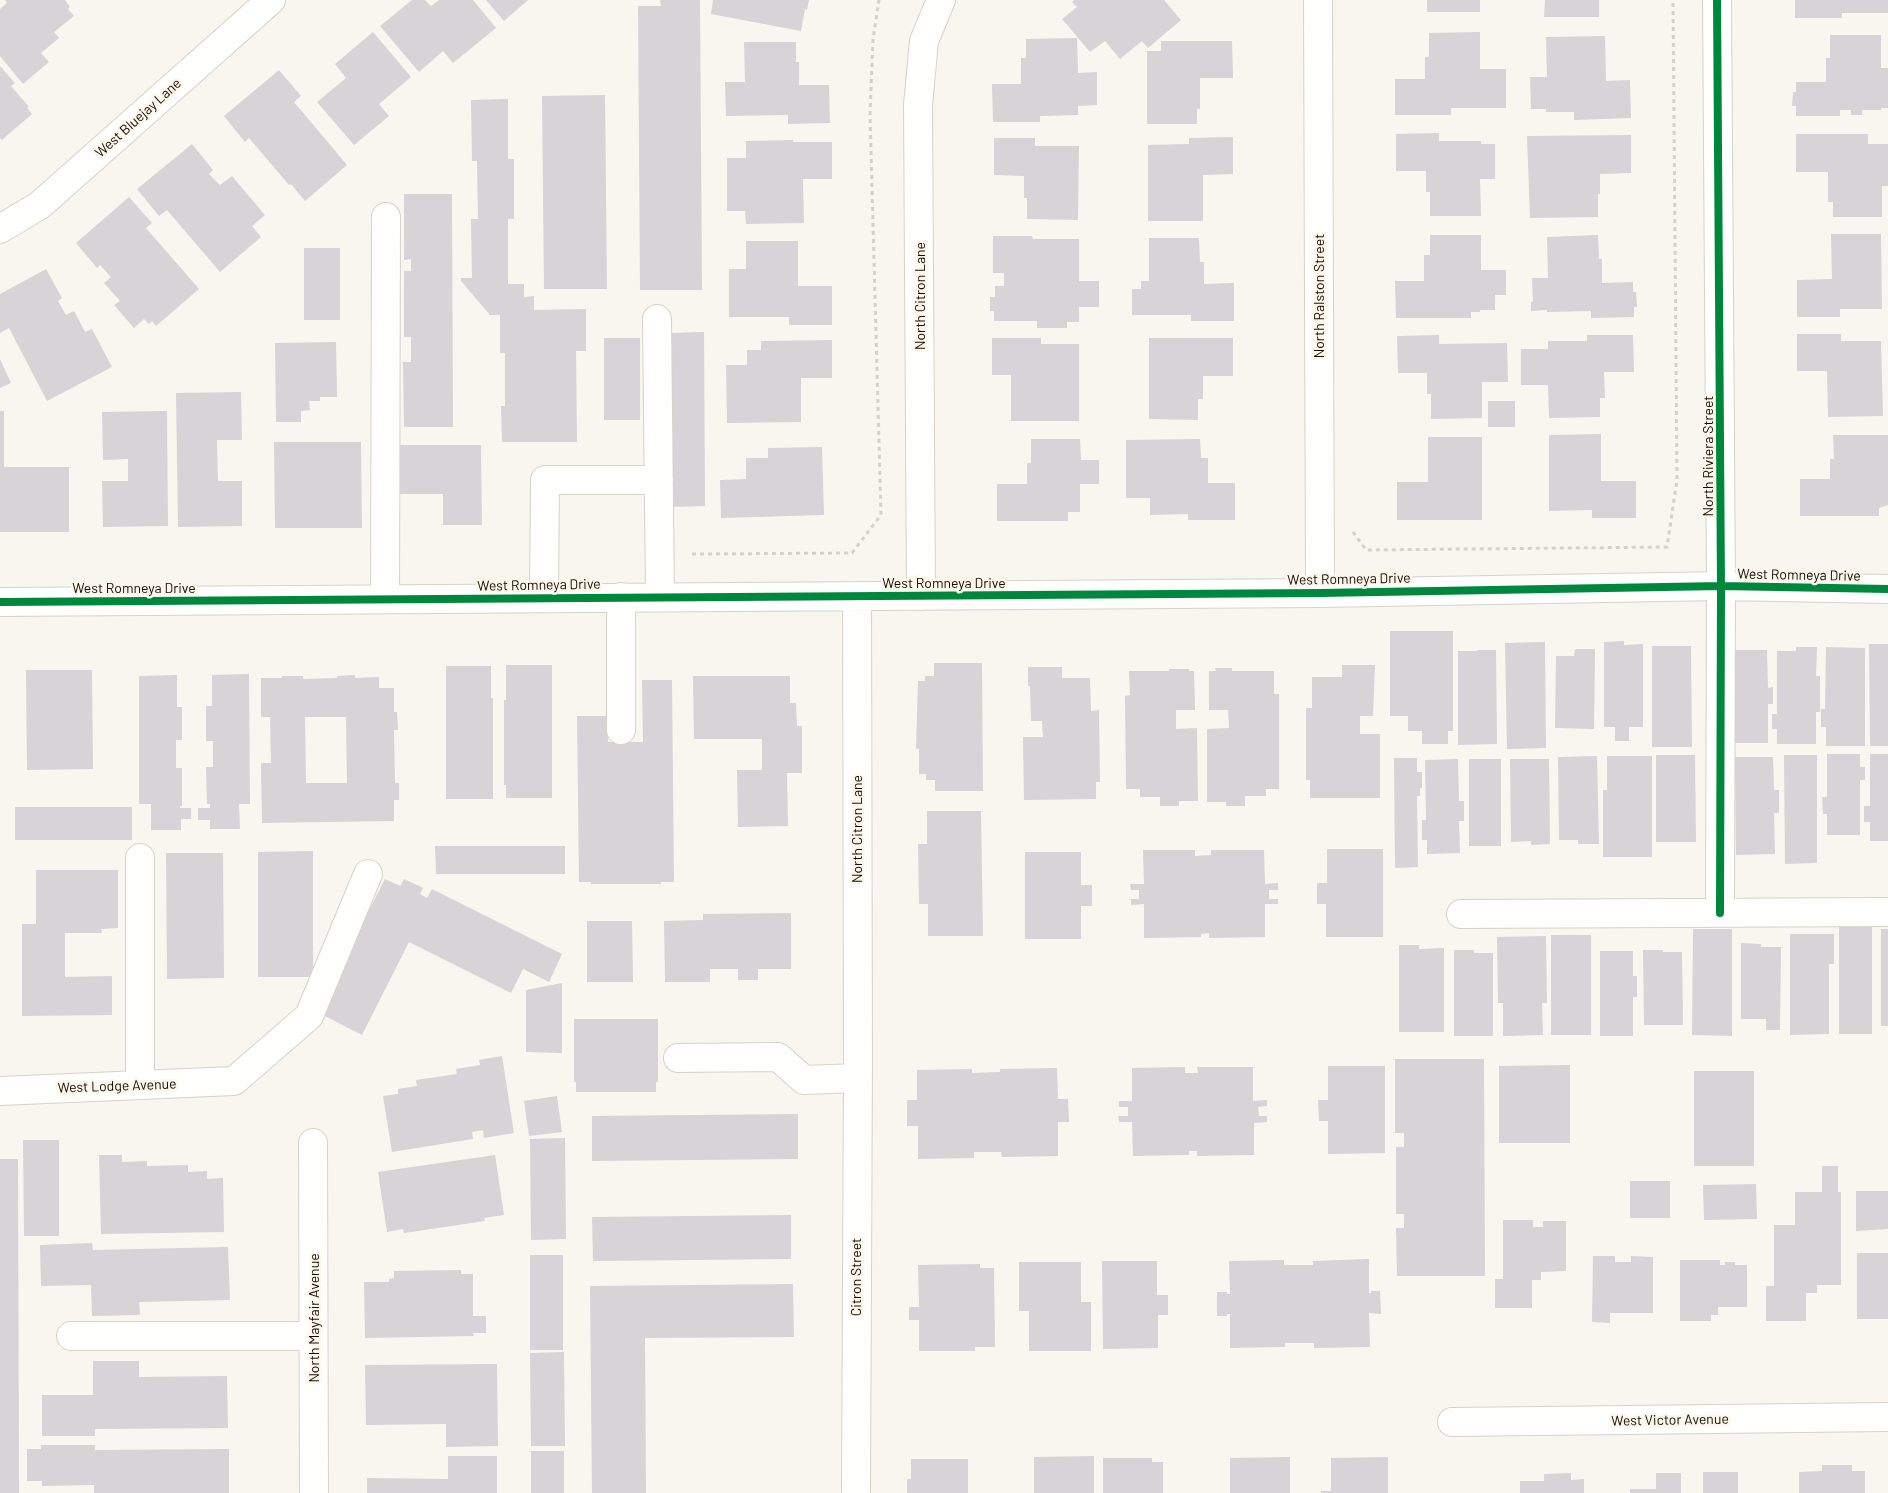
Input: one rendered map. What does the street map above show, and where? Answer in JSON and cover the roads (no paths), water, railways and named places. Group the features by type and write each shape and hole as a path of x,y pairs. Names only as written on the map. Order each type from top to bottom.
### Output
{"street":[{"name":"West Bluejay Lane","path":"0,230 40,205 271,0"},
{"name":"North Citron Lane","path":"921,596 918,105 924,41 941,0"},
{"name":"North Ralston Street","path":"1318,0 1320,592"},
{"name":"North Riviera Street","path":"1717,0 1721,586 1720,913"},
{"path":"385,599 386,216"},
{"path":"657,320 660,597"},
{"path":"544,598 545,480 659,480"},
{"name":"West Romneya Drive","path":"0,602 921,596 1721,586 1888,589"},
{"name":"North Citron Lane","path":"857,596 857,1070"},
{"path":"621,597 621,730"},
{"path":"140,858 140,1084"},
{"name":"West Lodge Avenue","path":"0,1091 234,1081 309,1016 368,874"},
{"path":"1460,914 1888,912"},
{"path":"678,1058 778,1057 804,1080 857,1070"},
{"name":"Citron Street","path":"856,1493 857,1070"},
{"name":"North Mayfair Avenue","path":"314,1143 314,1493"},
{"path":"71,1336 314,1336"},
{"name":"West Victor Avenue","path":"1452,1422 1888,1418"}]}
